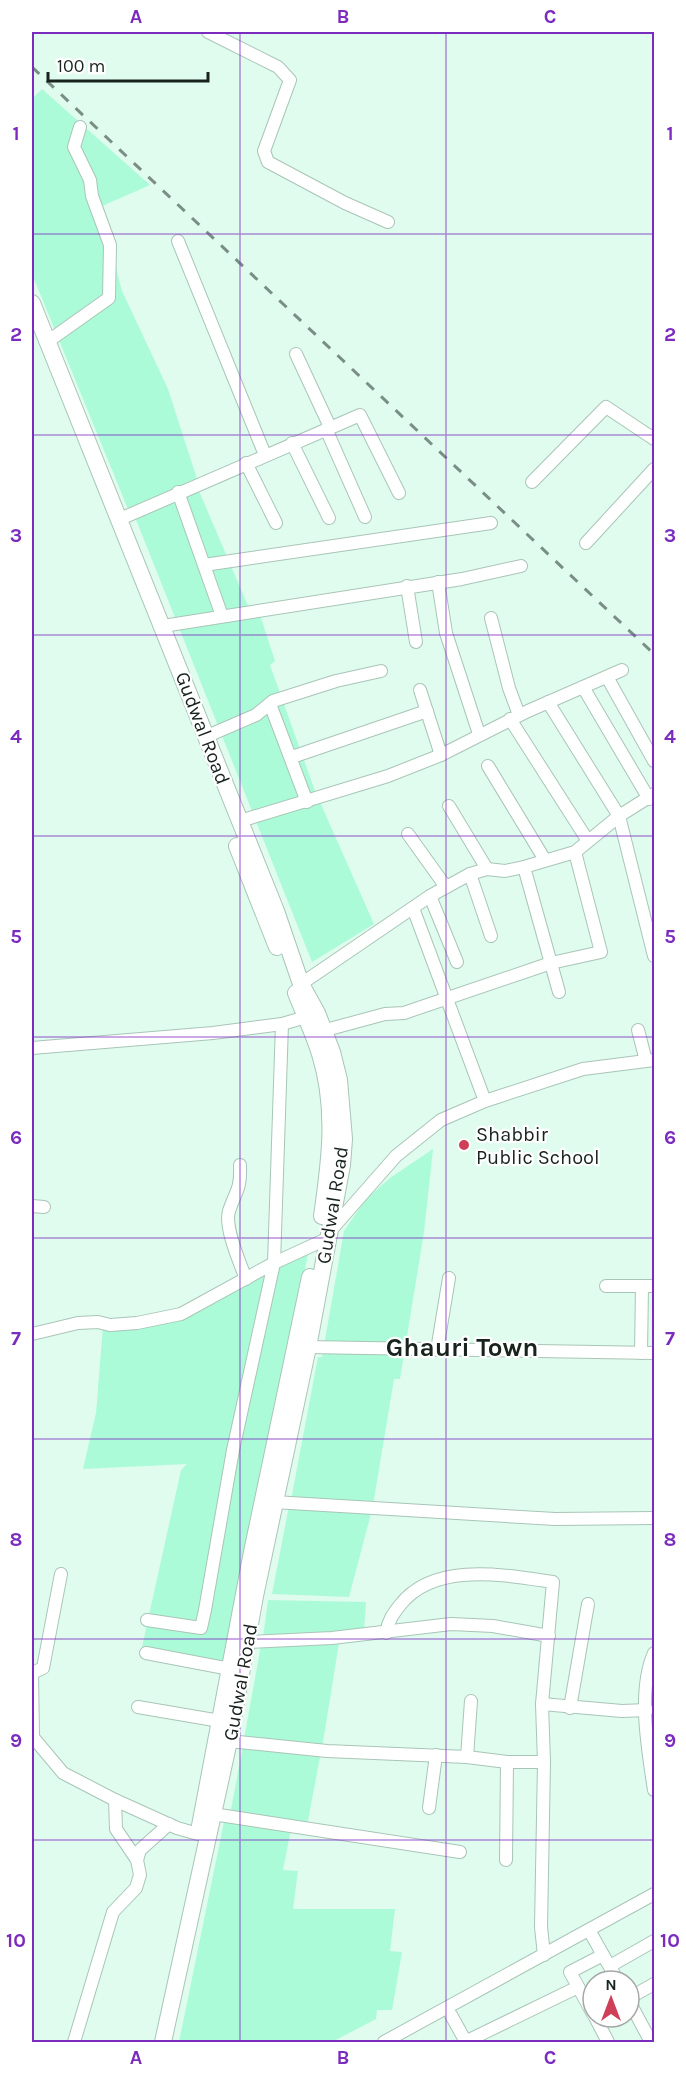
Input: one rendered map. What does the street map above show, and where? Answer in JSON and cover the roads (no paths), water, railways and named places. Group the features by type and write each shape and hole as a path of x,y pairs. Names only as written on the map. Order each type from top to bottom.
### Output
{"main road":[{"name":"Gudwal Road","path":"32,303 276,911 311,1015 332,1118 324,1240 308,1347 274,1502 230,1741 208,1813 198,1834 152,2043"},
{"name":"Gudwal Road","path":"32,330 311,1015 332,1052 339,1080 343,1118 342,1166 252,1552 220,1721 208,1813 163,2043"}],"street":[{"path":"208,32 278,67 290,80 264,151 268,162 345,203 388,222"},
{"path":"47,342 109,298 110,245 92,196 90,180 74,147 80,127"},
{"path":"178,242 265,455"},
{"path":"296,354 365,517"},
{"path":"532,482 606,407 654,440"},
{"path":"120,519 360,415 399,493"},
{"path":"292,443 329,518"},
{"path":"246,463 276,523"},
{"path":"586,543 654,469"},
{"path":"178,492 222,616"},
{"path":"204,565 491,524"},
{"path":"163,626 438,582 521,566"},
{"path":"438,582 446,633 479,734"},
{"path":"407,586 416,642"},
{"path":"491,618 515,717 588,841"},
{"path":"240,821 388,776 441,755 515,717 622,670"},
{"path":"205,737 256,714 270,704 336,681 381,671"},
{"path":"607,677 654,762"},
{"path":"301,984 430,896 470,874 488,869 505,871 575,852 619,816 652,797 583,687"},
{"path":"420,690 441,755"},
{"path":"549,702 619,816 654,956"},
{"path":"270,704 292,757 307,802"},
{"path":"292,757 427,711"},
{"path":"488,766 545,860"},
{"path":"448,806 488,869"},
{"path":"408,834 446,887"},
{"path":"322,1031 385,1014 404,1012 551,963 601,952 575,852"},
{"path":"524,867 560,992"},
{"path":"470,874 491,936"},
{"path":"430,896 457,962"},
{"path":"413,908 485,1101"},
{"path":"32,1048 213,1033 282,1024 311,1015"},
{"path":"147,1620 201,1628 234,1450 274,1263 282,1024"},
{"path":"32,1334 78,1323 98,1322 110,1325 137,1323 181,1314 274,1263 324,1240 396,1156 441,1120 485,1101 583,1070 650,1061 638,1030"},
{"path":"240,1165 239,1191 229,1212 234,1248 246,1279"},
{"path":"437,1350 449,1278"},
{"path":"606,1286 648,1286 641,1353"},
{"path":"308,1347 654,1353"},
{"path":"274,1502 555,1519 654,1518"},
{"path":"61,1574 42,1668 32,1673 32,1736 47,1757 63,1773 115,1800 198,1834"},
{"path":"386,1633 391,1618 409,1594 441,1579 480,1575 553,1582 542,1704 544,1762 541,1927 544,1955"},
{"path":"570,1708 588,1604"},
{"path":"247,1642 386,1633 451,1624 493,1626 549,1636"},
{"path":"146,1653 230,1669"},
{"path":"654,1653 650,1666 646,1710 654,1790"},
{"path":"466,1757 471,1701"},
{"path":"542,1704 570,1708 646,1710"},
{"path":"138,1707 220,1721"},
{"path":"230,1741 327,1751 436,1755 507,1762 544,1762"},
{"path":"429,1808 436,1755"},
{"path":"506,1860 507,1762"},
{"path":"74,2043 113,1912 136,1888 140,1875 137,1860 116,1829 115,1800"},
{"path":"208,1813 460,1852"},
{"path":"137,1860 140,1850 169,1824"},
{"path":"384,2043 654,1894"},
{"path":"590,1930 612,1969"},
{"path":"610,1966 654,1941"},
{"path":"581,1992 570,1972 603,1955"},
{"path":"641,1992 654,1984"},
{"path":"451,2016 465,2042 578,1987"},
{"path":"641,2023 651,2043"}],"railway":[{"path":"32,67 654,654"}],"place":[{"name":"Shabbir Public School","path":"464,1145"}],"district":[{"name":"Ghauri Town","path":"462,1347"}]}
